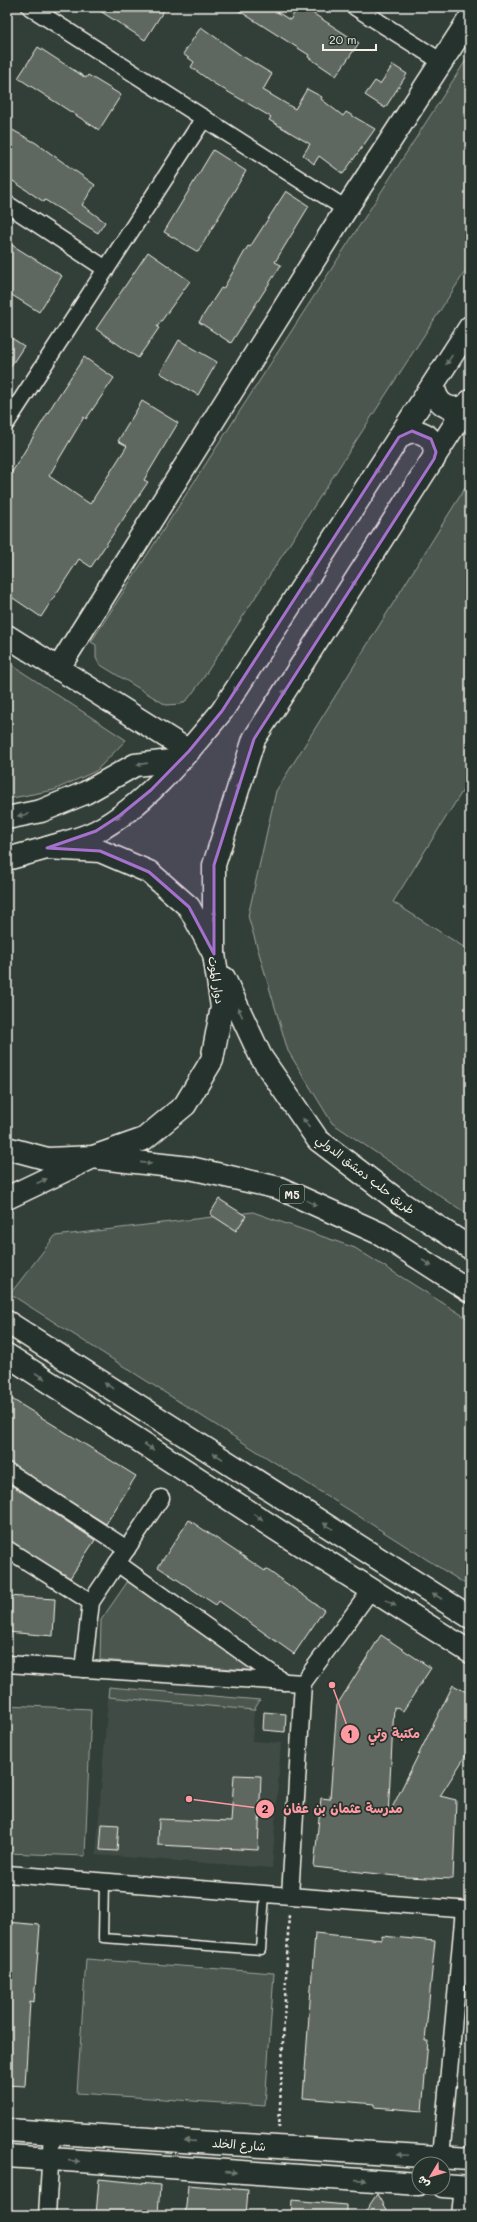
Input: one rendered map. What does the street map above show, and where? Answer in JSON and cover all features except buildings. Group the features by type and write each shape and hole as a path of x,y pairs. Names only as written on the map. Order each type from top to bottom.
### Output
{"main road":[{"path":"58,669 346,209 470,18"},
{"path":"7,851 47,848 96,832 151,790 185,755 222,710 470,327"},
{"path":"434,384 435,396 444,406 456,409 469,403"},
{"path":"214,954 214,865 254,739 469,403"},
{"path":"399,437 412,431 426,434 434,445 434,459"},
{"path":"7,636 185,755"},
{"path":"7,818 41,811 85,793 135,765 185,755"},
{"name":"دوار الموت","path":"7,859 47,848 100,851 149,872 189,907 214,954 222,1007 212,1060 185,1105 144,1140 93,1158 48,1159 7,1148"},
{"name":"طريق حلب دمشق الدولي","path":"214,954 261,1058 318,1140 400,1203 470,1248"},
{"path":"7,1198 93,1158"},
{"name":"M5","path":"93,1158 190,1168 279,1188 381,1234 470,1291"},
{"path":"7,1322 470,1617"},
{"path":"7,1354 371,1590 470,1652"},
{"name":"شارع الخلد","path":"7,2130 425,2156"},
{"path":"7,2156 411,2183"},
{"name":"شارع الخلد","path":"451,2158 470,2159"}],"street":[{"path":"30,7 346,209"},
{"path":"355,7 442,62"},
{"path":"7,421 204,118"},
{"path":"7,204 106,269"},
{"path":"7,1471 127,1549"},
{"path":"83,1669 91,1602 161,1498"},
{"path":"7,1549 91,1602"},
{"path":"117,1562 284,1682"},
{"path":"290,1896 303,1683 371,1590"},
{"path":"7,1664 303,1683"},
{"path":"7,1874 467,1910 441,2156"},
{"path":"47,2215 52,2133"},
{"path":"459,2187 460,2215"}],"lane":[{"path":"104,1882 103,1938 261,1950 265,1894"}],"path":[{"path":"278,2147 290,1896"}],"highlighted area":[{"path":"412,431 431,439 436,452 434,459 254,739 214,865 214,954 189,907 149,872 100,851 47,848 96,831 119,816 151,790 189,751 222,711 399,437"}],"shaded area":[{"path":"470,54 470,264 200,683 188,699 181,704 166,705 99,664 96,658 96,645 91,642"},
{"path":"470,480 470,779 393,902 470,951 470,1216 332,1123 288,1051 248,916 276,791"},
{"path":"7,662 126,740 96,771 54,790 7,799"},
{"path":"253,1212 355,1248 470,1320 470,1587 10,1294 55,1236"},
{"path":"128,1581 264,1671 100,1660 101,1620"},
{"path":"109,1687 260,1700 254,1710 108,1697"},
{"path":"108,1697 254,1710 252,1741 281,1743 272,1868 96,1855"},
{"path":"7,1705 91,1709 85,1856 7,1853"},
{"path":"86,1959 274,1973 265,2106 77,2093"}],"place":[{"name":"مكتبة وتي","path":"332,1685"},
{"name":"مدرسة عثمان بن عفان","path":"189,1799"}]}
